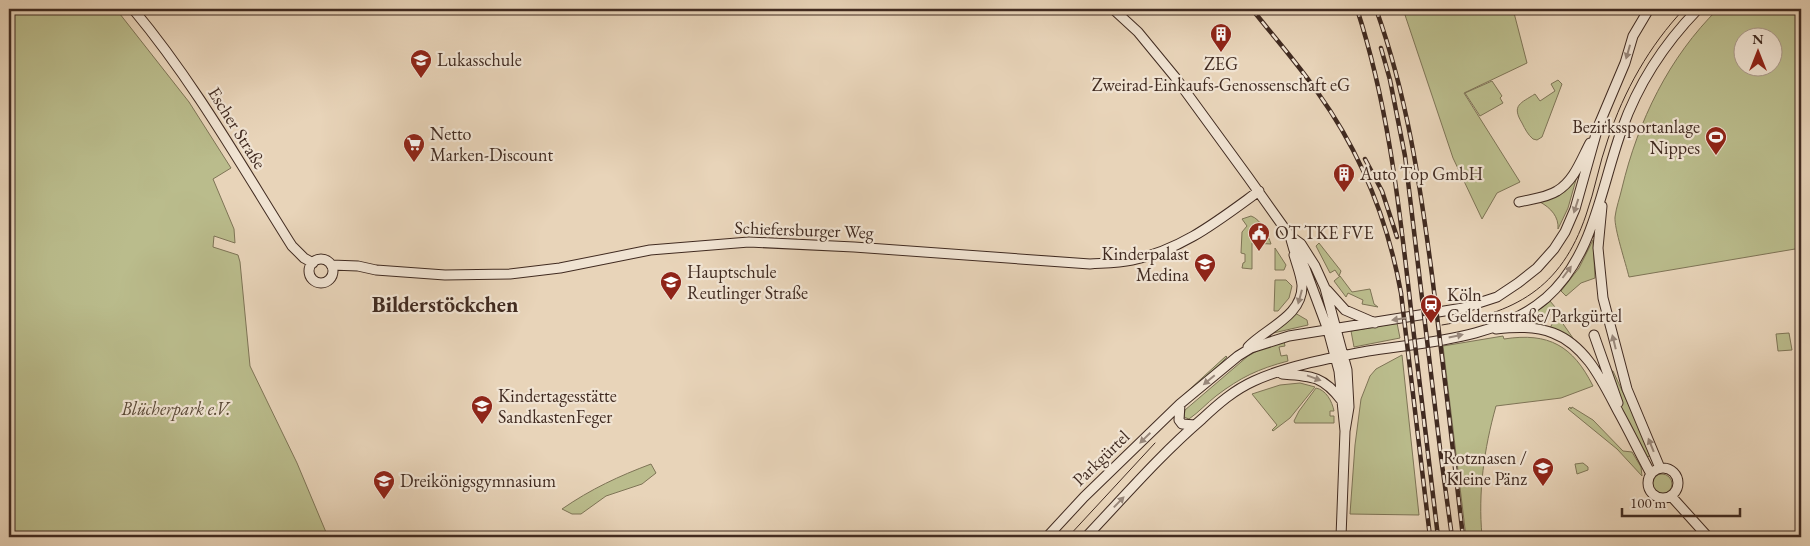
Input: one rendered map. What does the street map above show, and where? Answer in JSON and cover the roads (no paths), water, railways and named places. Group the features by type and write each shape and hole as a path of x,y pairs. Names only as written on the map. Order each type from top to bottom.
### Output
{"main road":[{"name":"Escher Straße","path":"133,9 161,42 185,76 292,246 304,258 313,263"},
{"path":"1113,9 1151,47 1259,191 1290,236 1302,283 1298,305 1290,314 1259,336 1238,356"},
{"path":"1519,202 1560,190 1571,178 1598,127 1625,63 1633,36 1650,9"},
{"path":"1086,537 1162,456 1195,425 1229,394 1254,381 1314,362 1436,341 1486,329 1514,318 1546,298 1578,258 1603,194 1618,142 1635,98 1657,58 1698,9"},
{"name":"Parkgürtel","path":"1047,537 1084,497 1180,404 1238,356 1251,348 1273,340 1463,308 1497,297 1518,284 1554,249 1565,232 1575,209 1598,127"},
{"name":"Schiefersburger Weg","path":"332,265 445,275 510,274 560,268 650,250 749,242 854,247 1090,264 1116,262 1132,260 1176,246 1228,215 1259,191"},
{"path":"1603,194 1598,248 1603,298 1627,389 1660,468"},
{"path":"1290,236 1302,244 1325,288 1332,329 1349,397 1345,431 1341,537"},
{"path":"1294,250 1299,254 1332,329"},
{"path":"323,259 332,265 333,272 331,278 325,282 318,282 311,276 310,269 313,263 323,259"},
{"path":"1325,288 1345,310 1376,323"},
{"path":"1486,329 1538,328 1554,333 1578,349 1597,373 1651,474"},
{"path":"1594,335 1629,432"},
{"path":"1340,358 1345,431"},
{"path":"1277,373 1310,376 1332,387 1343,401"},
{"path":"1180,404 1179,420 1182,424 1195,425"},
{"path":"1660,468 1666,469 1675,475 1677,487 1671,496 1665,498 1659,498 1652,494 1648,486 1651,474 1660,468"},
{"path":"1671,496 1708,537"}],"tram line":[{"path":"1442,325 1492,313 1513,304 1532,293 1549,279 1563,262 1576,240 1586,215 1614,121 1630,87 1660,38 1684,9"},
{"path":"1068,537 1155,443"}],"railway":[{"path":"1252,9 1318,93 1347,139 1371,188 1389,240 1401,293 1430,537"},
{"path":"1357,9 1384,114 1396,185 1438,537"},
{"path":"1376,9 1387,41 1404,107 1423,207 1463,537"},
{"path":"1381,48 1390,80 1405,156 1452,537"},
{"path":"1365,159 1382,191 1397,237"}],"place":[{"name":"ZEG Zweirad-Einkaufs-Genossenschaft eG","path":"1221,53"},
{"name":"Lukasschule","path":"421,79"},
{"name":"Bezirkssportanlage Nippes","path":"1716,156"},
{"name":"Netto Marken-Discount","path":"414,163"},
{"name":"Auto Top GmbH","path":"1344,193"},
{"name":"OT TKE FVE","path":"1259,252"},
{"name":"Kinderpalast Medina","path":"1205,283"},
{"name":"Hauptschule Reutlinger Straße","path":"671,301"},
{"name":"Köln Geldernstraße/Parkgürtel","path":"1431,324"},
{"name":"Kindertagesstätte SandkastenFeger","path":"482,425"},
{"name":"Rotznasen / Kleine Pänz","path":"1543,487"},
{"name":"Dreikönigsgymnasium","path":"384,500"}],"district":[{"name":"Bilderstöckchen","path":"445,304"}],"park label":[{"name":"Blücherpark e.V.","path":"176,409"}]}
